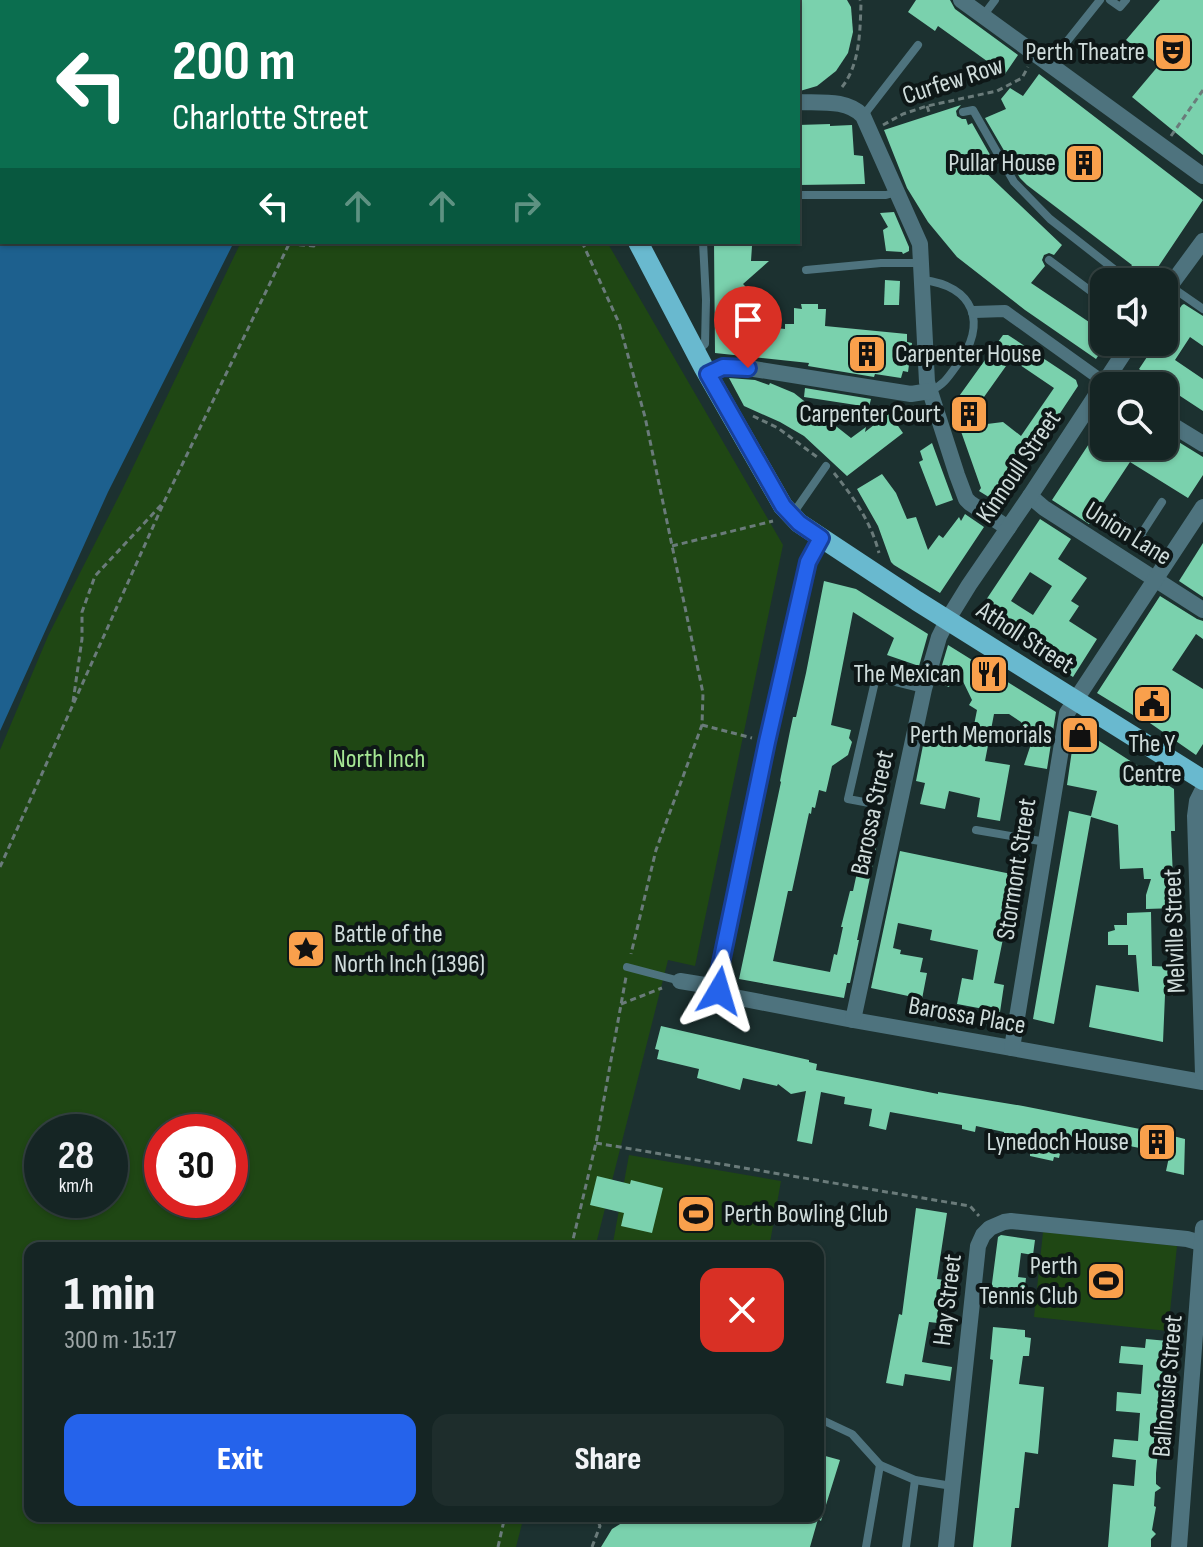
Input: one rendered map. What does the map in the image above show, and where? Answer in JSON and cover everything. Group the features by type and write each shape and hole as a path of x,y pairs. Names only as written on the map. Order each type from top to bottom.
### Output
{"main road":[{"name":"Atholl Street","path":"639,244 708,374 783,506 792,516 886,580 1203,780"}],"street":[{"path":"961,0 1203,176"},
{"path":"800,102 848,105 858,111 866,124 920,244 927,382 966,499 1008,528"},
{"path":"1178,275 1203,242"},
{"path":"974,312 1005,311 1090,372"},
{"path":"708,374 723,367 748,368 911,394 930,391"},
{"name":"Kinnoull Street","path":"948,619 1090,409"},
{"path":"1178,429 1203,444"},
{"name":"Union Lane","path":"1030,496 1203,610"},
{"name":"Stormont Street","path":"1012,1048 1067,713 1203,507"},
{"path":"720,991 767,742 808,562 821,538"},
{"name":"Barossa Street","path":"853,1020 924,689 939,637 948,619"},
{"name":"Melville Street","path":"1203,789 1195,816 1203,1074"},
{"name":"Barossa Place","path":"680,981 853,1020 1203,1082"},
{"name":"Hay Street","path":"946,1547 971,1301 978,1246 983,1235 990,1228 1011,1221 1187,1239 1202,1235"},
{"name":"Balhousie Street","path":"1179,1547 1202,1235"}],"lane":[{"path":"983,16 995,0"},
{"path":"1049,64 1100,0"},
{"path":"1110,0 1120,7 1126,0"},
{"path":"1072,35 1080,41"},
{"path":"866,124 918,45"},
{"path":"963,112 973,110 1014,182 1050,219 1113,268"},
{"path":"800,195 886,195 897,192"},
{"path":"696,352 705,344 706,332 703,244"},
{"path":"1049,260 1090,291"},
{"path":"806,270 881,263 922,272 963,297 974,312 975,333 963,358 945,383 930,391"},
{"path":"1178,296 1203,309"},
{"path":"792,516 826,466"},
{"path":"1140,536 1162,502"},
{"path":"1113,518 1172,557"},
{"path":"880,805 848,799 876,677 924,689"},
{"path":"976,830 1046,842"},
{"path":"627,967 680,981"},
{"path":"971,1301 996,1303"},
{"path":"824,1421 852,1434 880,1465 915,1480 952,1486"},
{"path":"866,1547 880,1465"},
{"path":"906,1547 915,1480"}],"path":[{"path":"830,103 852,75 859,39 860,0"},
{"name":"Curfew Row","path":"866,124 927,106 997,91 1022,78 1035,53"},
{"path":"1163,147 1203,90"},
{"path":"927,106 930,115"},
{"path":"0,867 165,500 289,244"},
{"path":"297,244 318,244"},
{"path":"572,1242 596,1143 627,967 656,850 702,725 703,693 645,417 619,323 583,244"},
{"path":"752,415 812,452 857,501 876,540 886,580"},
{"path":"789,436 793,430"},
{"path":"812,452 817,447"},
{"path":"851,495 857,490"},
{"path":"73,707 82,639 82,612 95,576 165,500"},
{"path":"864,516 871,513"},
{"path":"672,546 792,516"},
{"path":"876,540 883,538"},
{"path":"702,725 767,742"},
{"path":"621,1004 680,981"},
{"path":"596,1143 970,1206 990,1228"},
{"path":"498,1547 504,1522"},
{"path":"592,1547 600,1526 598,1522"}],"green space":[{"name":"North Inch","path":"240,244 608,244 783,545 695,966 668,960 597,1242 24,1242 24,1522 522,1522 516,1547 0,1547 0,750 48,636"},
{"name":"Perth Bowling Club","path":"629,1155 781,1181 770,1242 613,1242"},
{"name":"Perth Tennis Club","path":"1043,1232 1177,1246 1168,1331 1034,1317"}],"water":[{"path":"0,244 233,244 108,492 0,731"}],"building":[{"path":"800,0 847,0 851,7 853,32 848,53 836,71 817,86 800,91"},
{"path":"916,0 950,0 955,9 1018,55 1005,74 938,26 935,31 908,12"},
{"name":"Perth Theatre","path":"1160,0 1203,0 1203,155 1132,97 1159,65 1126,40"},
{"name":"Pullar House","path":"1039,74 1203,200 1157,268 1130,268 1132,265 1020,178 985,118 1006,109 1001,99 1010,88 1023,96"},
{"path":"961,105 956,111 957,116 966,119 968,125 972,123 993,160 990,157 981,168 1062,245 1054,255 1044,255 1042,260 1045,266 1031,283 1090,323 1090,355 957,257 928,222 907,188 884,130"},
{"path":"800,125 852,125 854,155 863,156 865,184 800,185"},
{"path":"894,212 909,247 909,251 903,254 886,251 883,230 888,227 880,213"},
{"path":"714,244 746,244 752,246 751,261 769,261 743,284 755,296 748,302 756,326 785,329 785,324 794,324 794,308 802,309 801,304 818,304 818,309 826,309 825,326 907,334 907,342 912,343 908,372 903,371 901,378 875,374 874,377 808,366 809,363 715,353"},
{"path":"885,280 900,281 899,305 884,305"},
{"path":"1182,305 1203,316 1203,346 1190,337 1178,355 1178,311"},
{"name":"Carpenter Court","path":"1003,335 1008,335 1076,380 1078,386 1000,504 979,491 981,488 952,406","holes":["1011,359 1054,388 1021,436 1003,422 987,424 979,404"]},
{"path":"1148,356 1178,356 1175,360 1203,379 1203,411 1178,395 1178,372 1144,372 1139,369"},
{"path":"729,378 770,383 794,393 851,438 866,427 865,432 889,413 903,433 847,476 804,436 744,406"},
{"path":"805,388 871,399 869,407 804,397"},
{"path":"1090,442 1090,460 1178,460 1178,442 1203,457 1203,475 1188,498 1130,462 1089,524 1052,500"},
{"path":"932,443 953,500 936,506 919,462 923,460 920,451"},
{"path":"882,474 896,493 907,519 916,517 928,550 939,535 943,538 965,514 984,527 940,593 891,562 878,526 857,489"},
{"path":"1040,519 1071,539 1058,559 1087,578 1071,601 1079,606 1069,621 1097,639 1073,677 976,615","holes":["1030,572 1052,586 1033,615 1011,601"]},
{"path":"1203,543 1203,597 1179,581"},
{"path":"824,581 856,589 928,634 919,666 887,655 894,638 853,612 831,725 851,730 849,738 852,742 848,755 832,766 826,792 819,790 815,808 812,807 809,813 792,891 788,891 773,961 830,972 834,954 837,955 850,891 853,891 865,821 881,824 850,983 847,983 844,998 739,979"},
{"path":"1160,596 1203,621 1203,639 1196,634 1172,670 1203,689 1203,744 1196,755 1147,721 1097,693"},
{"path":"948,645 1056,712 1047,769 1024,765 1034,735 1009,714 994,714 985,761 1010,765 1000,821 977,817 980,798 949,791 945,809 920,804 925,783 916,781 925,735 970,745 977,710 969,705 972,700 956,667 949,687 937,682"},
{"path":"1079,728 1174,789 1175,831 1171,831 1177,908 1146,909 1151,879 1144,879 1143,868 1120,869 1118,825 1091,817 1054,1024 1033,1019 1069,811 1091,816 1097,791 1067,785 1075,729"},
{"path":"900,851 1016,875 994,983 1004,985 1000,1012 957,1004 962,978 973,980 978,950 930,940 932,930 898,923 893,948 901,950 900,954 923,958 920,972 927,973 922,999 871,988"},
{"path":"1151,912 1152,966 1173,967 1173,996 1165,995 1163,1042 1089,1027 1096,985 1139,992 1136,955 1128,955 1128,945 1108,945 1108,932 1115,930 1114,925 1127,925 1127,913"},
{"path":"661,1026 809,1060 817,1064 816,1070 1145,1130 1146,1127 1174,1132 1173,1136 1185,1139 1184,1175 1166,1171 1169,1157 1166,1153 1124,1145 1123,1149 1064,1136 1059,1158 1054,1157 1053,1161 1014,1149 1016,1138 1004,1136 1004,1132 976,1126 975,1132 962,1129 962,1125 890,1112 886,1130 869,1126 872,1109 844,1104 845,1097 821,1092 812,1144 797,1141 806,1091 791,1094 778,1084 743,1078 740,1090 697,1078 699,1069 657,1059 659,1050 655,1049"},
{"path":"597,1176 663,1188 652,1233 621,1226 624,1213 590,1205"},
{"path":"916,1208 947,1213 937,1279 953,1281 947,1324 929,1322 922,1362 952,1367 950,1381 905,1374 903,1386 886,1383 899,1314 902,1315"},
{"path":"998,1237 1035,1240 1033,1255 1021,1253 1018,1277 1026,1278 1024,1295 991,1291"},
{"path":"993,1327 1025,1330 1025,1337 1031,1338 1029,1356 1023,1356 1019,1384 1044,1387 1038,1454 1025,1452 1011,1547 973,1547 993,1360 990,1359"},
{"path":"1146,1339 1168,1341 1156,1473 1156,1484 1161,1488 1155,1492 1152,1530 1156,1534 1151,1539 1151,1547 1108,1547 1113,1484 1134,1486 1136,1460 1112,1457 1114,1439 1138,1441 1140,1413 1116,1411 1117,1392 1141,1394 1143,1365 1119,1363 1121,1346 1145,1348"},
{"path":"824,1456 840,1460 824,1511"},
{"path":"623,1522 817,1522 810,1547 601,1547 612,1529"}],"place":[{"name":"Perth Theatre","path":"1173,52"},
{"name":"Pullar House","path":"1084,163"},
{"name":"Carpenter House","path":"867,354"},
{"name":"Carpenter Court","path":"969,414"},
{"name":"The Mexican","path":"989,674"},
{"name":"The Y Centre","path":"1152,704"},
{"name":"Perth Memorials","path":"1080,735"},
{"name":"Battle of the North Inch (1396)","path":"306,949"},
{"name":"Lynedoch House","path":"1157,1142"},
{"name":"Perth Bowling Club","path":"696,1214"},
{"name":"Perth Tennis Club","path":"1106,1281"}],"route":[{"path":"719,991 717,982 767,742 808,562 821,538 799,523 783,506 708,374 723,367 748,368"}]}
